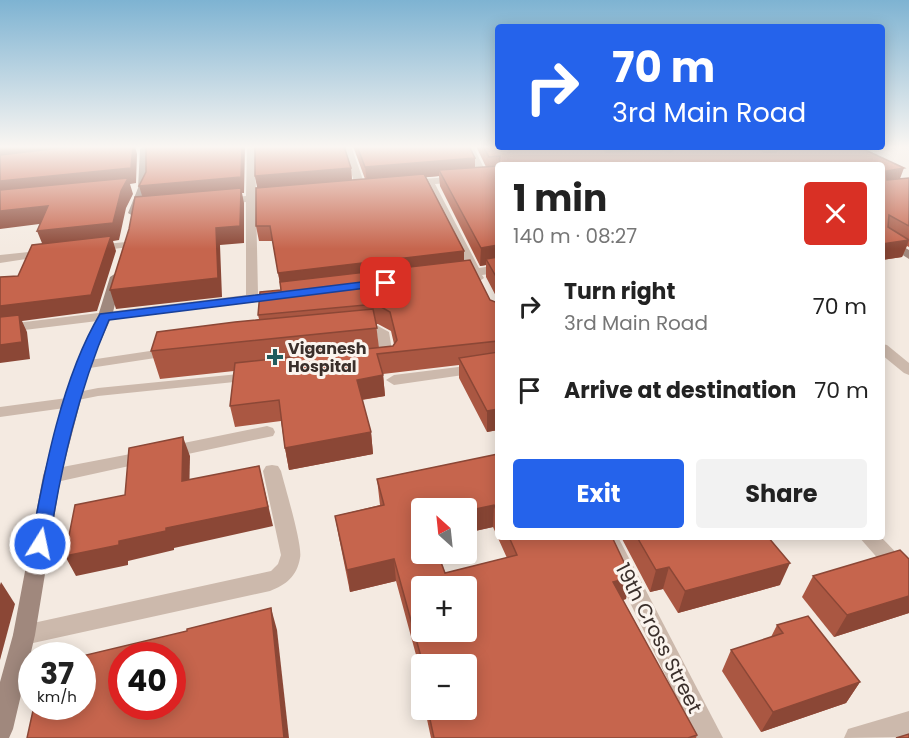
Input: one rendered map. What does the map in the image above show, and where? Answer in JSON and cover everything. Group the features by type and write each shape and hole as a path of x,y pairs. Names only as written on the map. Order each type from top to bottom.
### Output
{"street":[{"path":"0,729 24,635 52,476 83,365 105,316 139,208 139,180"},
{"path":"250,180 252,299"},
{"path":"350,189 365,188 362,180"},
{"path":"398,185 437,180"},
{"path":"429,181 484,290"},
{"path":"215,201 283,195"},
{"path":"885,239 909,255"},
{"path":"84,249 126,245"},
{"path":"0,258 63,252"},
{"path":"440,276 495,269"},
{"path":"0,329 299,293"},
{"path":"885,350 909,370"},
{"path":"394,380 495,366"},
{"path":"52,476 267,432"},
{"path":"24,635 270,582 280,577 289,567 291,555 272,471"},
{"name":"19th Cross Street","path":"610,540 710,738"},
{"path":"872,540 909,580"},
{"path":"857,738 909,724"}],"lane":[{"path":"344,333 378,330 383,332 389,361 369,364"},
{"path":"83,365 185,350"},
{"path":"0,412 73,399 98,392 263,375"}],"building":[{"path":"102,180 127,180 121,191 113,223 37,231 48,206 0,211 0,190"},
{"path":"142,180 202,180 139,186"},
{"path":"347,180 427,180 464,251 278,273 270,226 256,226 256,188"},
{"path":"445,180 495,180 495,246 481,248"},
{"path":"885,180 909,180 909,226 889,215 888,227 909,240 885,244"},
{"path":"241,188 240,226 216,228 218,278 110,290 129,229 135,197"},
{"path":"111,236 91,295 0,306 0,277 18,276 32,245"},
{"path":"495,258 495,275 486,259"},
{"path":"470,260 490,300 495,302 495,341 377,354 383,375 357,380 371,432 285,448 279,400 230,406 235,363 393,346 397,340 390,312 376,304 258,315 260,292 281,290 280,282"},
{"path":"373,309 377,328 151,351 157,332"},
{"path":"19,315 22,342 0,345 0,317"},
{"path":"495,352 495,410 487,411 459,358"},
{"path":"183,437 182,481 259,466 268,507 166,528 166,531 119,541 119,545 65,556 75,505 125,495 129,448"},
{"path":"495,455 495,507 494,505 477,509 477,498 411,498 411,564 442,564 445,573 517,555 510,540 613,540 631,577 613,582 697,735 688,738 434,738 430,720 477,720 477,654 420,654 417,642 477,642 477,576 411,576 411,621 394,559 347,570 335,516 384,505 377,479"},
{"path":"639,540 771,540 790,563 685,591 669,567 656,570"},
{"path":"900,550 909,559 909,596 847,615 813,576"},
{"path":"271,608 284,738 27,738 31,720 96,720 96,653 108,650 108,720 186,720 186,642 141,642 187,631 187,629"},
{"path":"808,616 860,682 773,712 731,650 783,633 777,625"},
{"path":"909,734 909,738 896,738"}],"place":[{"name":"Viganesh Hospital","path":"275,357"}],"route":[{"path":"40,544 52,476 73,397 83,365 105,316 386,283"}]}
